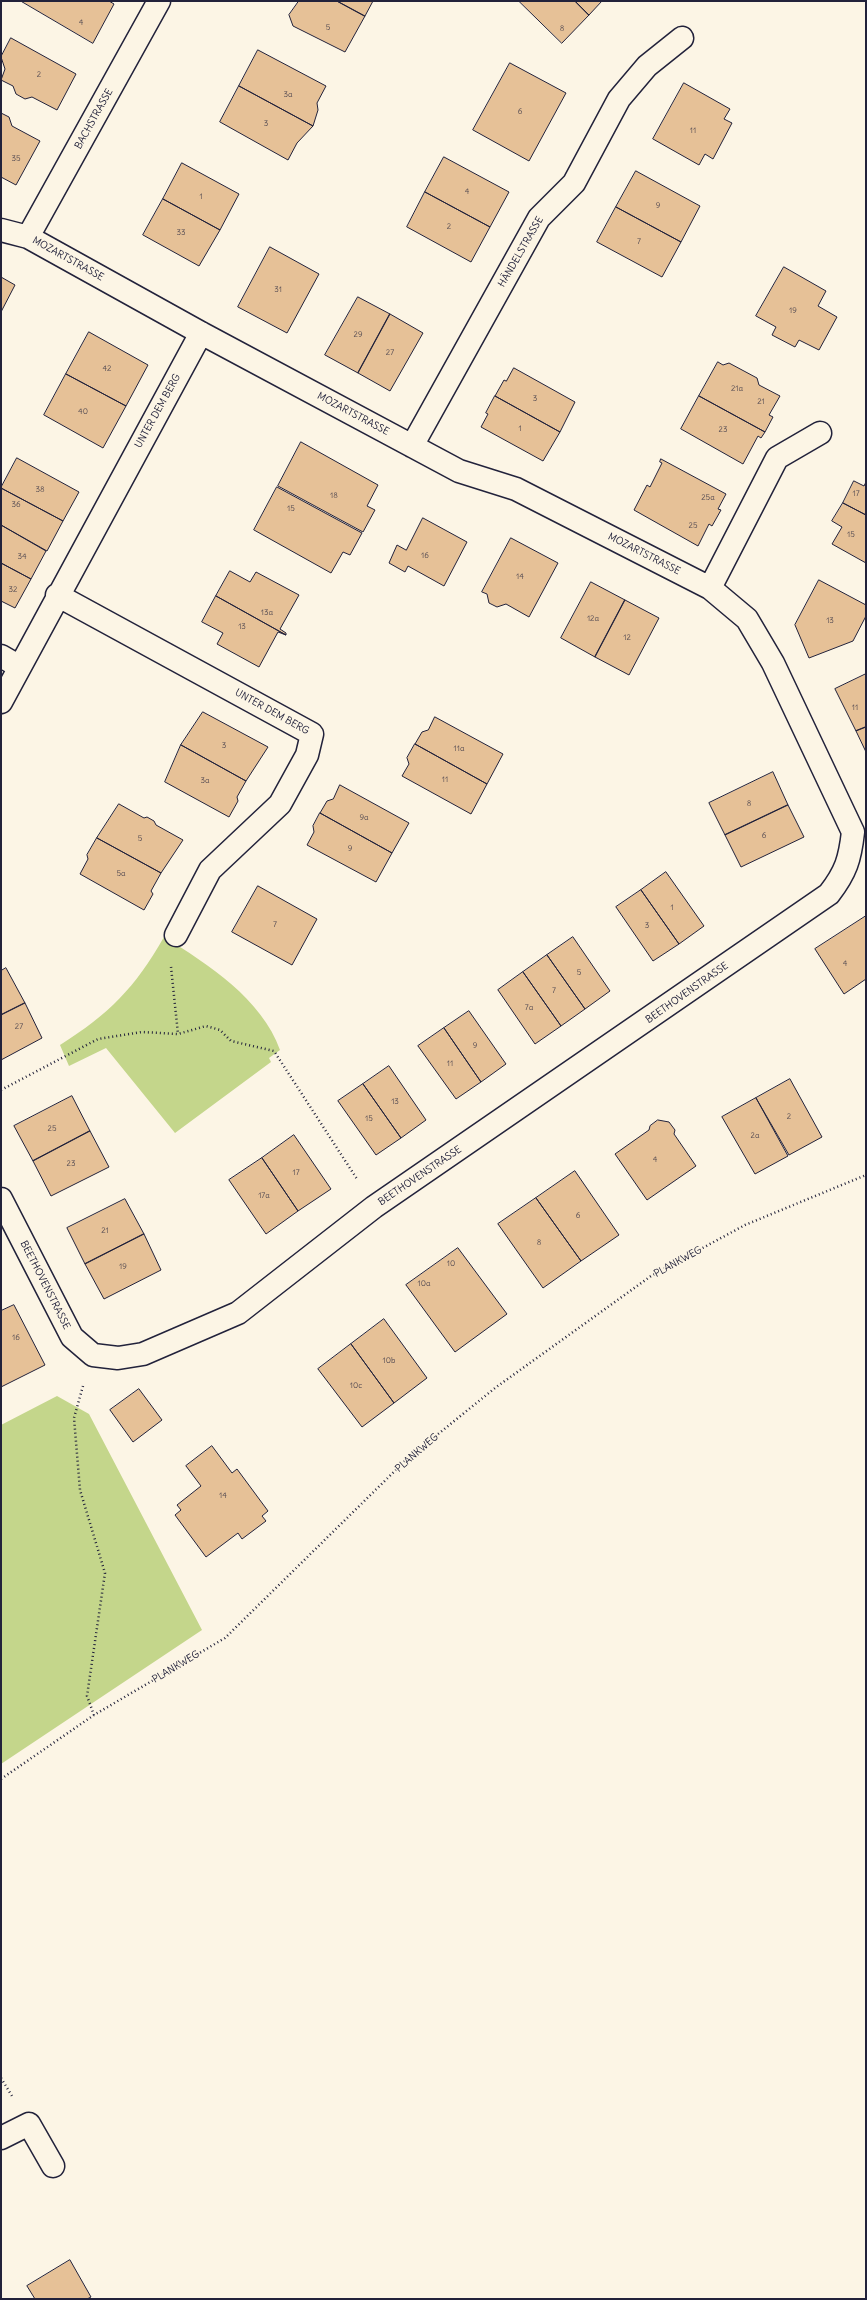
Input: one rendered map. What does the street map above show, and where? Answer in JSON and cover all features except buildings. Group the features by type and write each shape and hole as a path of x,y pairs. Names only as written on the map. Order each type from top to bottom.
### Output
{"street":[{"name":"BACHSTRASSE","path":"28,237 159,1"},
{"name":"HÄNDELSTRASSE","path":"412,446 539,218 574,183 619,99 647,66 682,38"},
{"name":"MOZARTSTRASSE","path":"1,230 28,237 459,471 516,489 710,588 747,618 776,670 853,832"},
{"name":"UNTER DEM BERG","path":"1,702 201,332"},
{"path":"710,588 776,458 820,432"},
{"name":"UNTER DEM BERG","path":"58,595 312,734 306,755 280,804 210,870 176,935"},
{"path":"1,656 20,667"},
{"name":"BEETHOVENSTRASSE","path":"1,1199 72,1337 93,1355 118,1358 143,1354 238,1312 374,1207 829,894 842,877 850,858 853,832"},
{"path":"1,2138 28,2124 53,2166"}],"path":[{"path":"176,935 170,956 178,1034"},
{"path":"1,1090 98,1040 142,1032 178,1034 206,1026 220,1030 231,1041 274,1051 374,1207"},
{"name":"PLANKWEG","path":"1,1779 94,1716 225,1638 406,1460 495,1388 651,1276 745,1225 866,1175"},
{"path":"93,1355 74,1418 80,1490 105,1573 87,1696 94,1716"}],"green space":[{"path":"164,937 198,959 232,984 260,1015 272,1032 280,1050 269,1058 271,1062 175,1133 106,1048 69,1066 60,1045 93,1022 120,998 142,971"},
{"path":"57,1396 89,1414 202,1630 1,1764 1,1425"}]}
